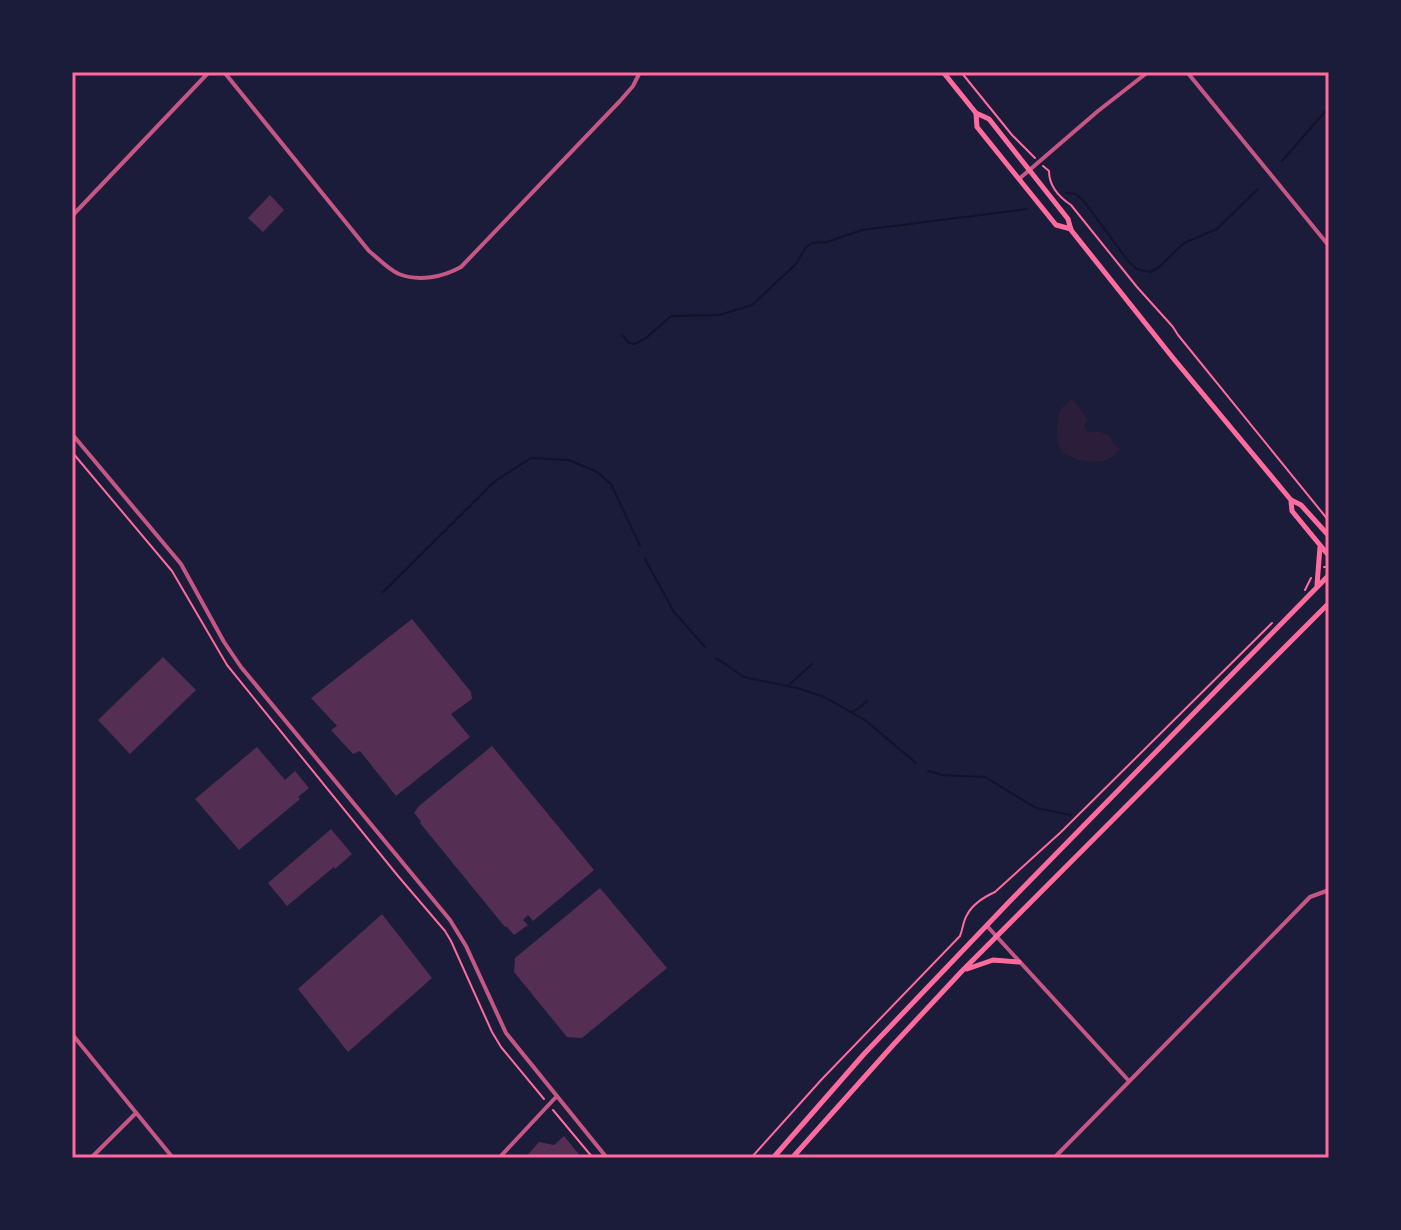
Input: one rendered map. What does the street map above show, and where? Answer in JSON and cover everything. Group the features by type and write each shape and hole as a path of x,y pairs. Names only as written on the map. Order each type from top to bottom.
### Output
{"main road":[{"path":"943,72 976,113 989,119 1068,219 1071,230 1291,500 1301,505 1329,536"},
{"path":"976,113 977,127 1056,225 1071,230"},
{"path":"1291,500 1292,511 1329,556"},
{"path":"1321,526 1329,529"},
{"path":"1317,587 1320,546"},
{"path":"773,1158 864,1054 1329,575"},
{"path":"792,1158 962,971 1329,606"},
{"path":"962,971 993,960 1019,962"}],"street":[{"path":"72,216 209,72"},
{"path":"224,72 369,251 398,273 416,277 448,274 461,267 620,101 640,72"},
{"path":"1019,179 1148,72"},
{"path":"1187,72 1329,246"},
{"path":"72,434 181,564 241,667 459,933 506,1033 607,1158"},
{"path":"1054,1158 1310,897 1329,890"},
{"path":"987,926 1129,1081"},
{"path":"72,1034 173,1158"},
{"path":"499,1158 556,1097"},
{"path":"91,1158 136,1113"}],"path":[{"path":"961,72 1030,153"},
{"path":"1048,171 1053,188 1071,205 1173,327 1329,521"},
{"path":"72,452 172,571 227,665 445,931 492,1032 543,1097"},
{"path":"1322,567 1328,567 1329,563"},
{"path":"1303,593 1312,575"},
{"path":"751,1158 822,1079 960,936 964,918 971,910 1061,832 1281,615"},
{"path":"558,1117 593,1158"}],"shaded area":[{"path":"1072,399 1088,419 1084,425 1087,431 1110,436 1120,449 1111,458 1098,462 1083,461 1068,456 1059,447 1060,409"}],"building":[{"path":"270,195 284,210 263,232 248,218"},
{"path":"412,619 471,692 472,699 451,714 470,737 396,796 360,751 353,754 331,730 337,726 311,698"},
{"path":"163,657 196,690 130,754 98,720"},
{"path":"492,746 594,870 533,921 528,915 523,920 528,925 514,935 414,813"},
{"path":"257,747 285,780 295,771 309,788 239,850 195,799"},
{"path":"331,829 352,854 287,906 268,883"},
{"path":"600,888 667,968 582,1038 567,1037 514,972 515,958"},
{"path":"382,914 432,978 348,1052 298,989"},
{"path":"564,1136 582,1158 525,1158 539,1142 554,1145"}],"waterway":[{"path":"1282,161 1329,107"},
{"path":"1066,193 1076,194 1083,200 1128,261 1137,269 1150,272 1184,243 1217,229 1258,189"},
{"path":"622,335 629,343 635,344 671,316 719,315 752,305 796,264 812,243 827,242 862,230 1027,209"},
{"path":"383,592 495,481 531,458 569,460 597,472 611,484 640,546"},
{"path":"645,559 674,612 705,647"},
{"path":"716,658 744,677 824,697 865,720 916,763"},
{"path":"789,685 812,664"},
{"path":"852,712 867,701"},
{"path":"928,771 942,775 985,777 1036,808 1071,815"}]}
